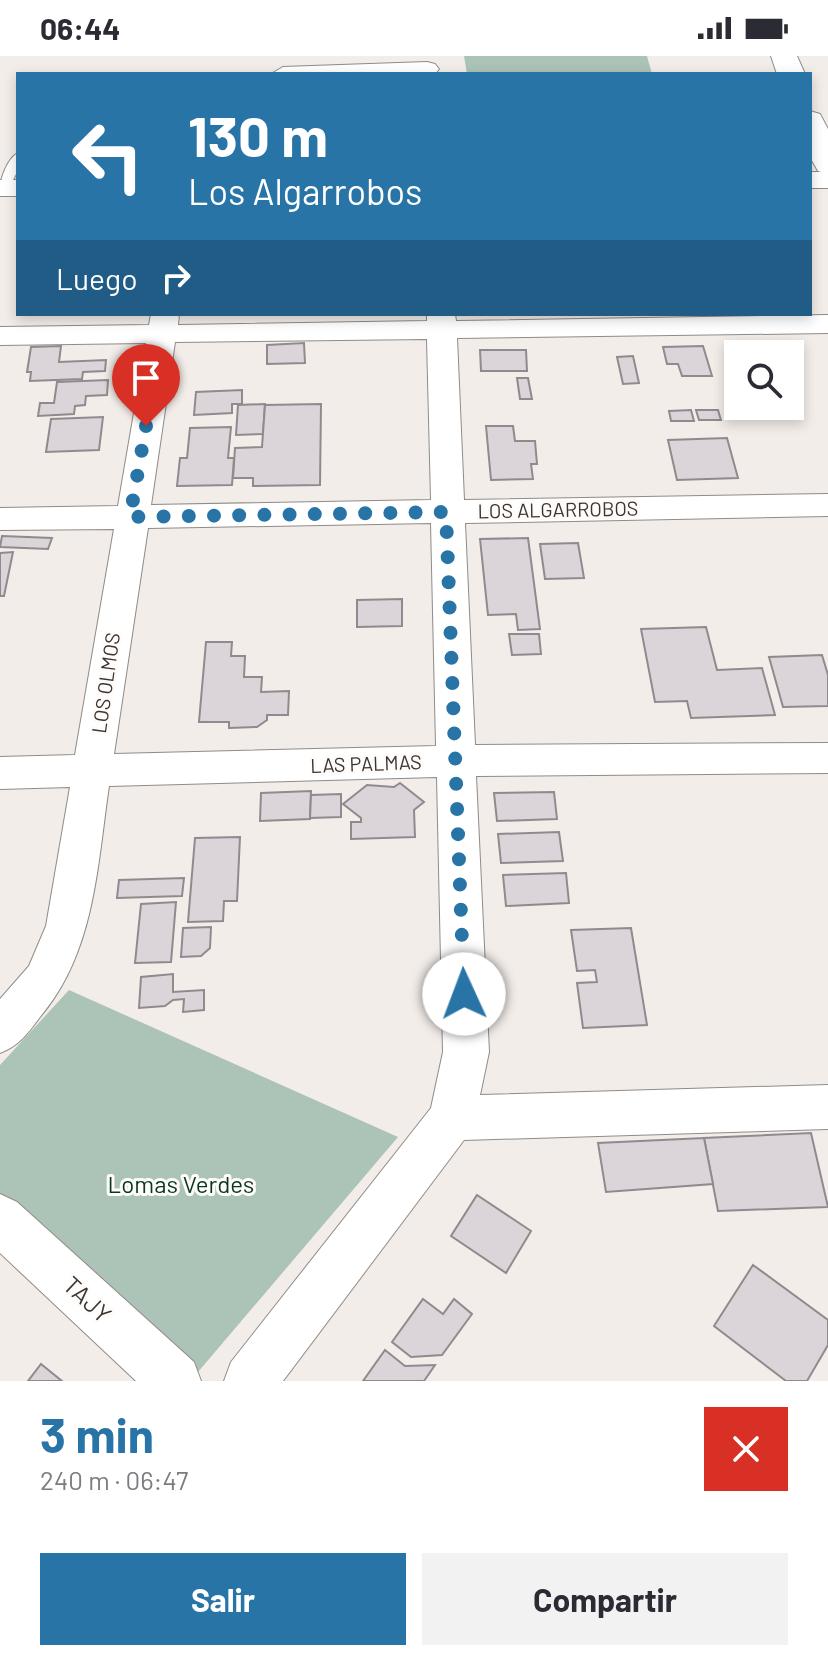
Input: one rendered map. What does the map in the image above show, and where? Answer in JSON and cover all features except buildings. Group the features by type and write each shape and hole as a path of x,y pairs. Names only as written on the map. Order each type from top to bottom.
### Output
{"street":[{"path":"319,72 426,66"},
{"path":"812,125 828,165"},
{"path":"0,336 164,324 442,321 828,324"},
{"path":"250,1381 452,1118 466,1052 442,321"},
{"name":"LOS OLMOS","path":"0,1032 46,978 67,926 130,517 164,324"},
{"name":"LOS ALGARROBOS","path":"0,519 828,505"},
{"name":"LAS PALMAS","path":"0,773 457,761 828,758"},
{"path":"452,1118 828,1107"},
{"name":"TAJY","path":"0,1219 175,1381"}],"lane":[{"path":"7,188 16,163"}],"green space":[{"path":"464,56 647,56 651,72 467,72"},
{"name":"Lomas Verdes","path":"69,990 398,1137 192,1379 0,1194 0,1065"}],"route":[{"path":"146,426 130,517 446,512 464,994"}]}
